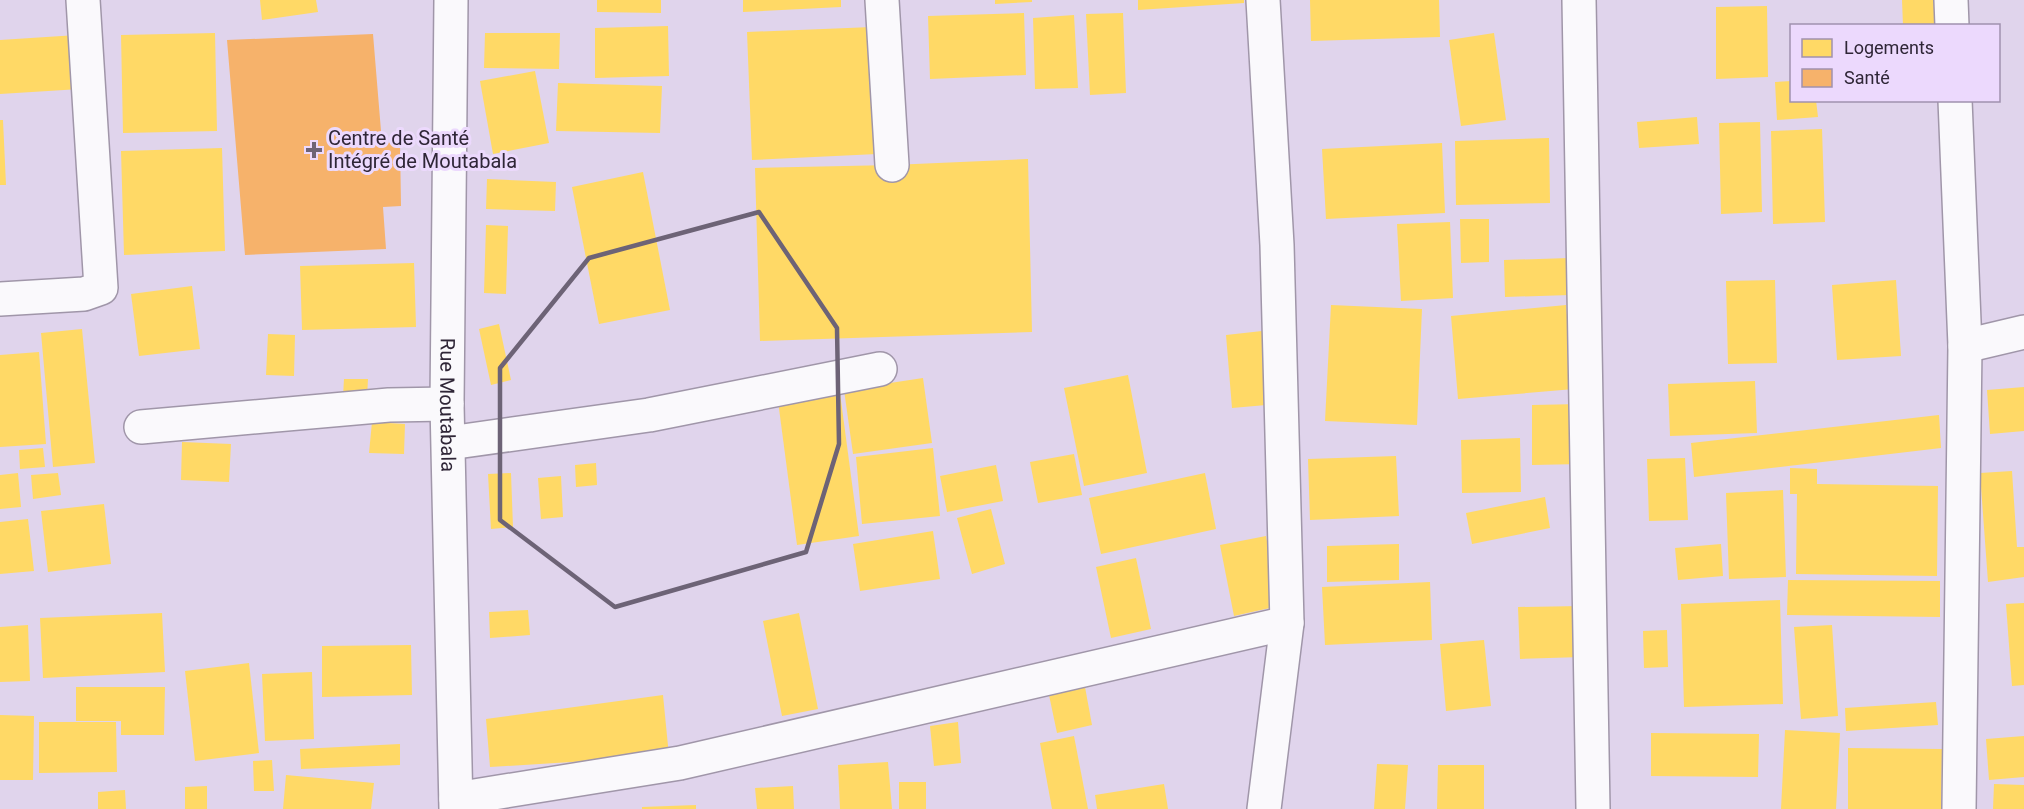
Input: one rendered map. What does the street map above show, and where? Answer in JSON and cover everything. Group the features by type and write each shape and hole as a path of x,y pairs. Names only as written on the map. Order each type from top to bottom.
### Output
{"street":[{"path":"0,299 84,294 101,288 83,0"},
{"name":"Rue Moutabala","path":"451,0 447,404 456,804"},
{"path":"882,0 892,165"},
{"path":"1263,0 1276,245 1287,623 1264,809"},
{"path":"1579,0 1593,809"},
{"path":"1951,0 1952,24"},
{"path":"1955,102 1965,346 1959,809"},
{"path":"1965,346 2024,332"},
{"path":"449,443 649,415 880,369"},
{"path":"141,427 390,405 447,404"},
{"path":"456,804 680,763 1287,623"}],"highlighted area":[{"path":"759,212 837,328 839,444 806,552 615,607 500,520 500,368 589,258"}],"building: Logements":[{"path":"260,0 316,0 318,12 262,20"},
{"path":"597,0 661,0 661,13 597,12"},
{"path":"743,0 841,0 841,7 743,12"},
{"path":"995,0 1032,0 1032,2 995,4"},
{"path":"1138,0 1244,0 1244,3 1138,10"},
{"path":"1310,0 1439,0 1440,37 1311,41"},
{"path":"1902,0 1936,0 1936,24 1903,24"},
{"path":"1767,6 1768,77 1716,79 1716,7"},
{"path":"1024,13 1026,75 930,79 928,16"},
{"path":"1123,13 1126,93 1090,95 1086,14"},
{"path":"1074,15 1078,88 1035,89 1033,18"},
{"path":"668,26 669,76 595,78 595,28"},
{"path":"872,27 877,154 752,160 747,32"},
{"path":"215,33 217,131 123,133 121,35"},
{"path":"485,33 560,33 559,69 484,68"},
{"path":"1494,33 1506,120 1461,126 1449,40"},
{"path":"77,35 80,89 0,94 0,40"},
{"path":"535,71 549,143 493,154 480,81"},
{"path":"1790,81 1790,102 1816,102 1818,117 1777,120 1775,82"},
{"path":"558,83 662,86 660,133 556,131"},
{"path":"1697,117 1699,144 1639,148 1637,122"},
{"path":"0,120 3,120 6,185 0,185"},
{"path":"1760,122 1762,212 1721,214 1719,123"},
{"path":"1822,129 1825,222 1773,224 1771,131"},
{"path":"1549,138 1550,203 1456,205 1455,141"},
{"path":"1442,143 1445,213 1326,219 1322,149"},
{"path":"222,148 225,251 124,255 121,151"},
{"path":"1028,159 1032,332 760,341 755,168"},
{"path":"643,172 670,310 599,324 572,187"},
{"path":"487,179 556,182 555,211 486,209"},
{"path":"1460,219 1489,219 1489,262 1461,263"},
{"path":"1450,222 1453,298 1401,301 1397,224"},
{"path":"486,225 508,226 506,294 484,293"},
{"path":"1569,258 1570,295 1505,297 1504,260"},
{"path":"414,263 416,327 302,330 300,266"},
{"path":"1775,280 1777,363 1728,364 1726,281"},
{"path":"1896,280 1901,356 1837,360 1832,285"},
{"path":"192,286 200,349 139,356 131,294"},
{"path":"1331,305 1422,309 1417,425 1325,421"},
{"path":"1566,305 1574,389 1458,399 1451,316"},
{"path":"499,324 511,380 491,385 479,329"},
{"path":"82,329 95,463 53,467 41,333"},
{"path":"1271,330 1277,404 1232,408 1226,335"},
{"path":"268,334 295,335 294,376 266,375"},
{"path":"39,352 46,444 0,447 0,355"},
{"path":"1128,375 1147,473 1084,486 1064,388"},
{"path":"923,378 932,443 853,454 844,390"},
{"path":"344,379 368,379 367,397 343,396"},
{"path":"1755,381 1757,433 1670,436 1668,384"},
{"path":"2024,387 2024,431 1990,434 1987,390"},
{"path":"840,393 859,536 797,545 778,401"},
{"path":"1581,404 1582,464 1532,465 1532,405"},
{"path":"1939,415 1941,448 1694,477 1691,443"},
{"path":"372,422 405,424 404,454 369,453"},
{"path":"1520,438 1521,492 1462,493 1461,440"},
{"path":"182,442 231,444 229,482 181,480"},
{"path":"43,448 45,467 20,469 19,450"},
{"path":"933,448 940,516 862,524 856,457"},
{"path":"1074,454 1082,495 1038,503 1030,462"},
{"path":"1396,456 1399,516 1310,520 1308,459"},
{"path":"1685,458 1688,520 1649,521 1647,459"},
{"path":"596,463 597,485 576,487 575,465"},
{"path":"996,465 1003,501 947,512 940,476"},
{"path":"1790,468 1817,469 1817,484 1938,486 1937,576 1796,574 1797,494 1790,494"},
{"path":"2012,471 2017,547 2024,547 2024,577 1988,582 1980,473"},
{"path":"18,473 21,507 0,509 0,475"},
{"path":"58,473 61,495 33,499 31,475"},
{"path":"511,473 513,527 491,529 488,474"},
{"path":"1205,473 1216,529 1101,554 1089,498"},
{"path":"561,476 563,517 541,519 538,478"},
{"path":"1783,490 1786,577 1729,579 1726,493"},
{"path":"1545,497 1550,528 1472,544 1466,513"},
{"path":"104,504 111,564 48,572 41,511"},
{"path":"991,509 1005,564 972,574 957,518"},
{"path":"28,519 34,571 0,574 0,522"},
{"path":"933,531 940,579 860,591 853,544"},
{"path":"1266,536 1279,606 1234,616 1220,545"},
{"path":"1399,544 1399,580 1327,582 1327,546"},
{"path":"1721,544 1723,576 1678,580 1675,548"},
{"path":"1136,558 1151,629 1111,638 1096,567"},
{"path":"1788,580 1940,581 1940,617 1787,615"},
{"path":"1430,582 1432,640 1325,645 1322,587"},
{"path":"1780,600 1783,704 1684,707 1681,604"},
{"path":"2024,603 2024,685 2012,686 2006,604"},
{"path":"1581,606 1582,657 1520,659 1518,607"},
{"path":"528,610 530,635 490,638 489,612"},
{"path":"162,613 165,672 43,678 40,618"},
{"path":"799,613 818,709 782,716 763,621"},
{"path":"28,625 30,681 0,682 0,627"},
{"path":"1832,625 1838,716 1801,719 1794,627"},
{"path":"1667,630 1668,667 1644,668 1643,631"},
{"path":"1484,640 1491,706 1446,711 1440,644"},
{"path":"411,645 412,695 322,697 322,646"},
{"path":"249,663 259,753 195,761 185,671"},
{"path":"312,672 314,739 265,741 262,674"},
{"path":"76,687 165,687 164,735 121,735 121,721 76,721"},
{"path":"1085,687 1092,725 1057,733 1049,695"},
{"path":"663,695 669,756 490,767 486,719"},
{"path":"1936,702 1938,725 1846,731 1845,708"},
{"path":"0,715 34,716 33,780 0,780"},
{"path":"39,722 116,722 117,772 39,773"},
{"path":"958,722 961,763 934,766 930,726"},
{"path":"1785,730 1840,733 1836,809 1781,809"},
{"path":"1651,733 1759,734 1758,777 1651,776"},
{"path":"1074,736 1088,809 1052,809 1040,743"},
{"path":"2024,736 2024,777 1989,780 1986,739"},
{"path":"400,744 400,765 301,769 300,749"},
{"path":"1848,748 1942,749 1941,809 1848,809"},
{"path":"272,760 274,791 254,791 253,761"},
{"path":"888,762 892,809 840,809 838,765"},
{"path":"1377,764 1408,765 1405,809 1374,809"},
{"path":"1438,765 1484,765 1484,809 1437,809"},
{"path":"286,775 374,783 371,809 283,809"},
{"path":"899,782 926,782 926,809 899,809"},
{"path":"1164,784 1168,809 1097,809 1095,795"},
{"path":"1994,784 2024,785 2024,809 1993,809"},
{"path":"207,786 207,809 185,809 185,787"},
{"path":"793,786 794,809 757,809 755,788"},
{"path":"125,790 126,809 98,809 98,792"},
{"path":"696,805 696,809 642,809 642,807"}],"building: Santé":[{"path":"373,34 382,143 400,142 401,206 383,207 386,249 245,255 227,40"}],"place":[{"name":"Centre de Santé Intégré de Moutabala","path":"314,150"}]}
